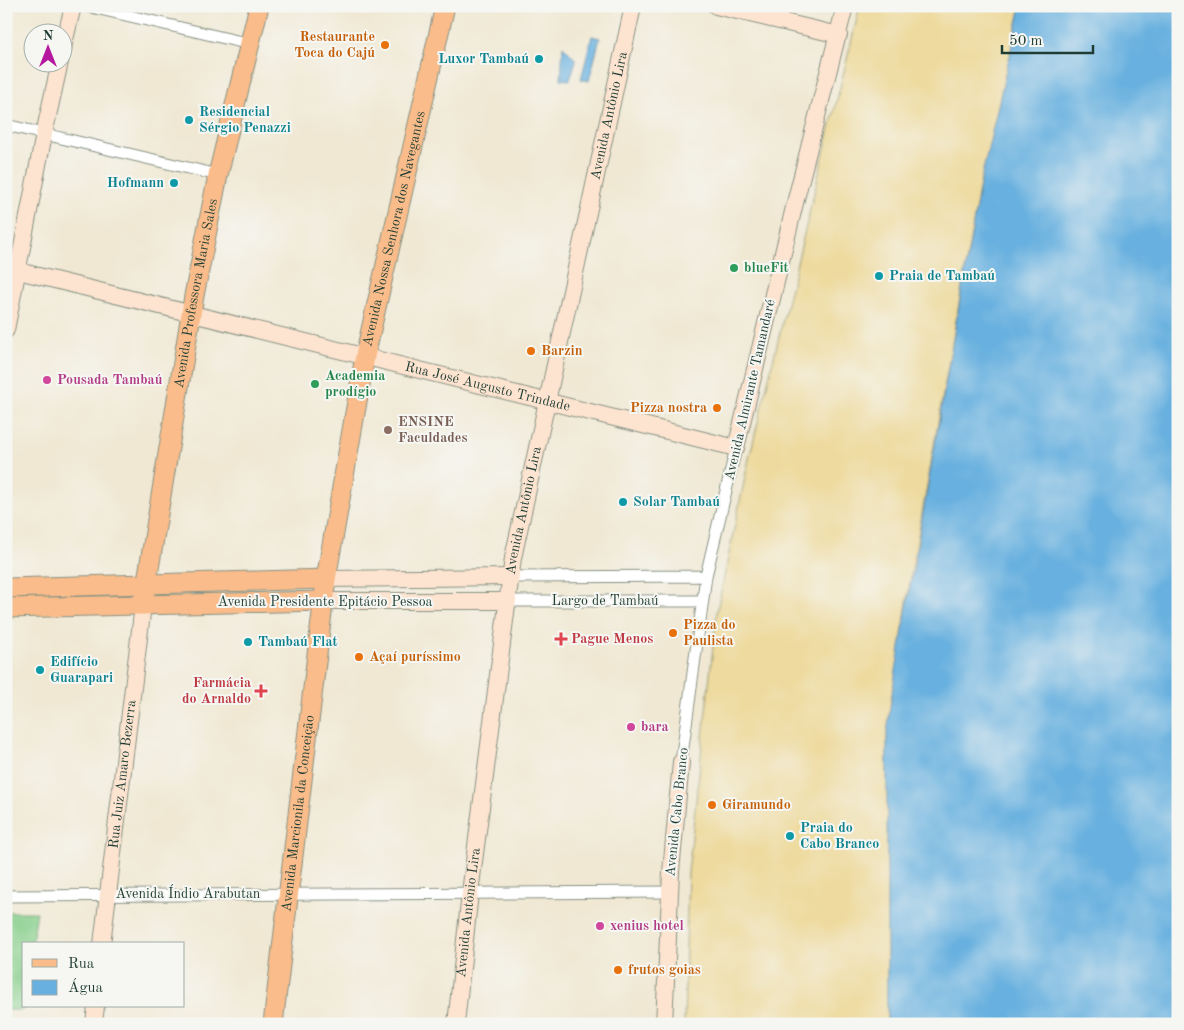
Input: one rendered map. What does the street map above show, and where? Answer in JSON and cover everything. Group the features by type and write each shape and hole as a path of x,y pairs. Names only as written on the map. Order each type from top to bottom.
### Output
{"main road":[{"path":"69,22 73,6"},
{"name":"Avenida Professora Maria Sales","path":"146,583 190,314 218,175 259,6"},
{"name":"Avenida Nossa Senhora dos Navegantes","path":"324,601 365,356 445,6"},
{"name":"Avenida Antônio Lira","path":"456,1024 470,893 513,558 632,6"},
{"path":"716,6 839,35"},
{"name":"Avenida Almirante Tamandaré","path":"736,448 845,6"},
{"path":"6,330 11,269 58,72"},
{"name":"Rua José Augusto Trindade","path":"11,269 736,448"},
{"name":"Avenida Presidente Epitácio Pessoa","path":"6,588 146,583 511,577"},
{"path":"143,604 146,583"},
{"name":"Avenida Presidente Epitácio Pessoa","path":"6,608 324,601 508,601"},
{"name":"Avenida Marcionila da Conceição","path":"273,1024 324,601"},
{"name":"Rua Juiz Amaro Bezerra","path":"102,942 143,604"},
{"name":"Avenida Cabo Branco","path":"664,1024 670,892 681,762"},
{"path":"94,1024 96,1008"}],"street":[{"path":"87,6 250,44"},
{"path":"6,125 218,175"},
{"name":"Avenida Almirante Tamandaré","path":"703,601 706,576 736,448"},
{"name":"Largo de Tambaú","path":"511,577 706,576"},
{"name":"Largo de Tambaú","path":"508,601 703,601"},
{"name":"Avenida Cabo Branco","path":"681,762 703,601"},
{"name":"Avenida Índio Arabutan","path":"6,896 670,892"}],"green space":[{"path":"6,912 37,912 32,942 22,942 23,1010 6,1010"}],"sand":[{"path":"860,6 1021,6 980,184 910,581 887,735 887,1024 684,1024 688,873 717,611 748,463"}],"water":[{"path":"1021,6 1178,6 1178,1024 887,1024 887,735 891,699 980,184"},
{"path":"592,36 600,38 589,81 581,79"},
{"path":"563,46 576,60 570,80 561,79"}],"place":[{"name":"Restaurante Toca do Cajú","path":"385,45"},
{"name":"Luxor Tambaú","path":"539,59"},
{"name":"Residencial Sérgio Penazzi","path":"189,120"},
{"name":"Hofmann","path":"174,183"},
{"name":"blueFit","path":"734,268"},
{"name":"Praia de Tambaú","path":"879,276"},
{"name":"Barzin","path":"531,351"},
{"name":"Pousada Tambaú","path":"47,380"},
{"name":"Academia prodígio","path":"315,384"},
{"name":"Pizza nostra","path":"717,408"},
{"name":"ENSINE Faculdades","path":"388,430"},
{"name":"Solar Tambaú","path":"623,502"},
{"name":"Pizza do Paulista","path":"673,633"},
{"name":"Pague Menos","path":"561,639"},
{"name":"Tambaú Flat","path":"248,642"},
{"name":"Açaí puríssimo","path":"359,657"},
{"name":"Edifício Guarapari","path":"40,670"},
{"name":"Farmácia do Arnaldo","path":"261,691"},
{"name":"bara","path":"631,727"},
{"name":"Giramundo","path":"712,805"},
{"name":"Praia do Cabo Branco","path":"790,836"},
{"name":"xenius hotel","path":"600,926"},
{"name":"frutos goias","path":"618,970"}]}
